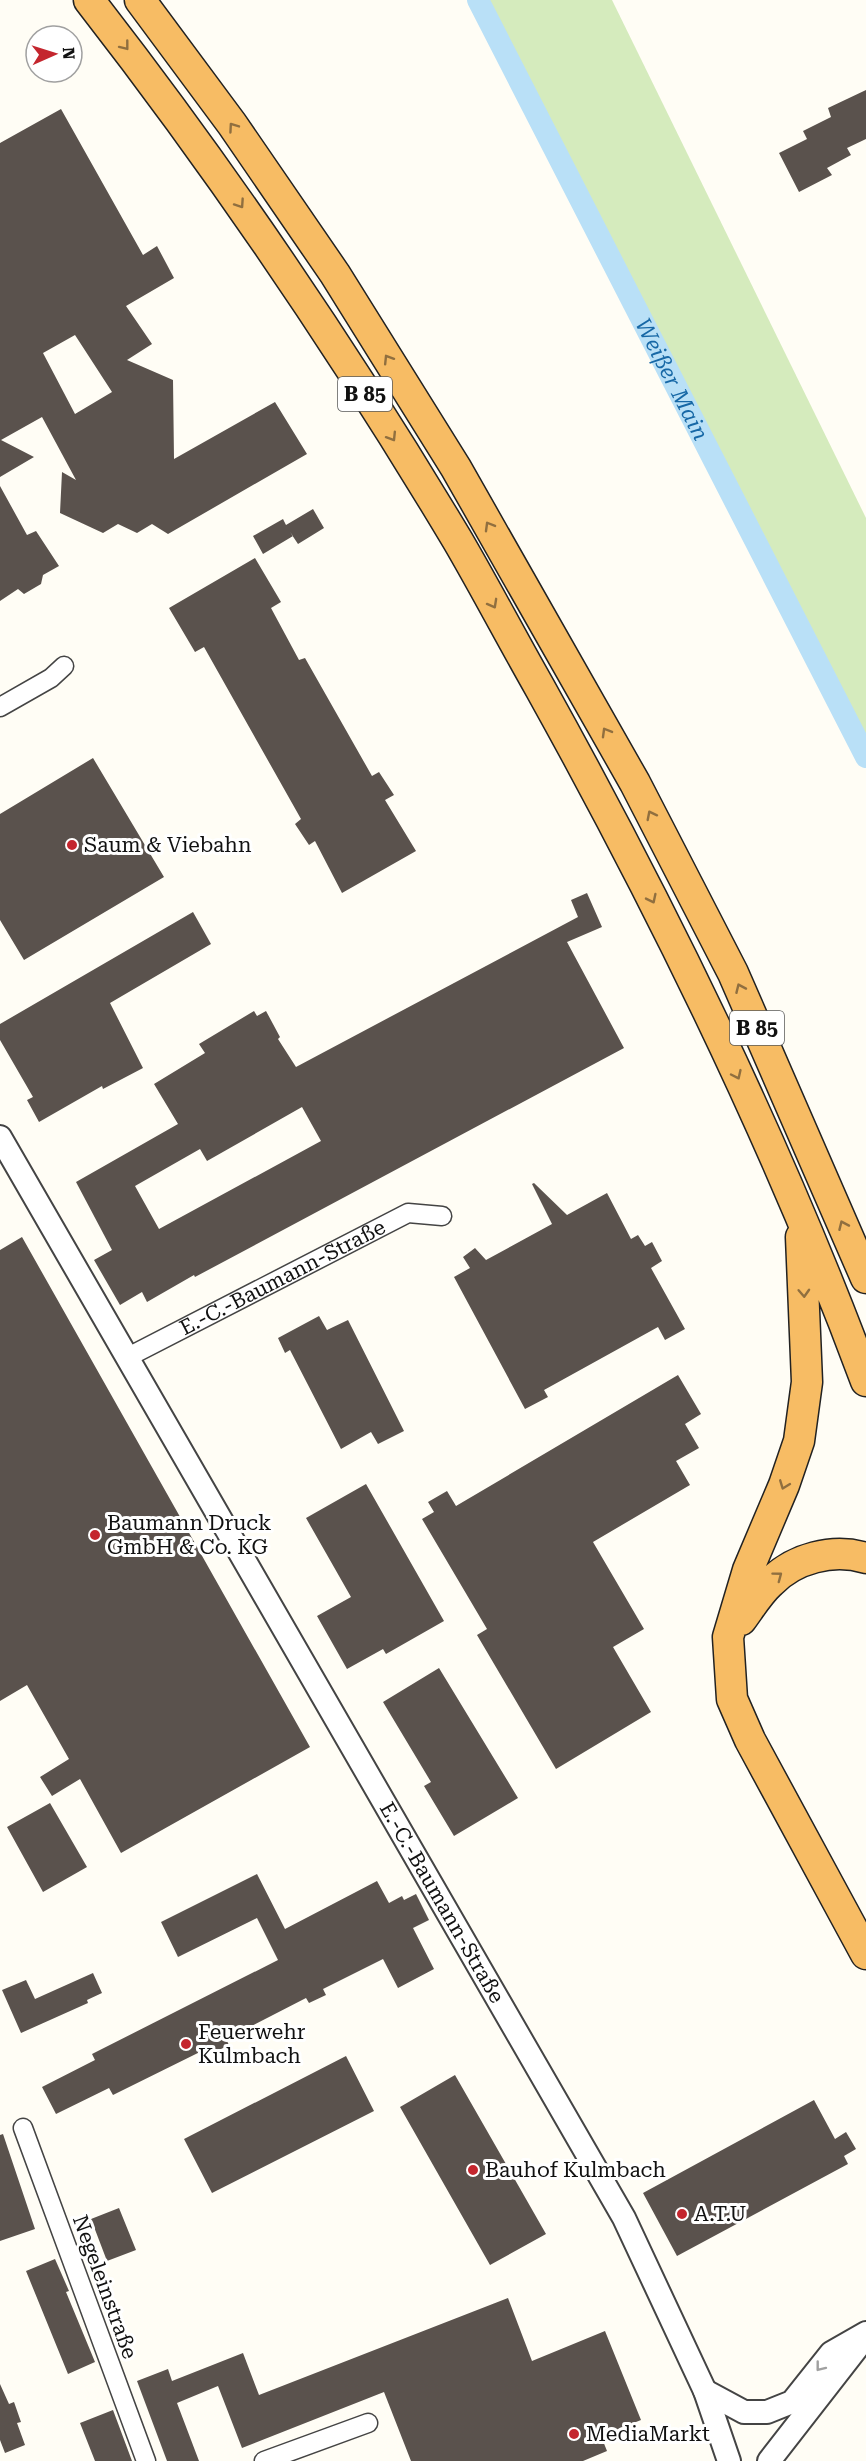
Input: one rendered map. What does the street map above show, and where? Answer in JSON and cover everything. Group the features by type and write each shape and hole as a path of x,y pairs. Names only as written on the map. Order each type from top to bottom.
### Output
{"highway":[{"name":"B 85","path":"89,0 151,79 228,186 345,361 458,541 608,809 711,1016 800,1213"},
{"name":"B 85","path":"140,0 232,124 335,274 462,478 635,783 733,973 866,1278"},
{"path":"800,1213 866,1381"},
{"path":"800,1213 807,1382 799,1441 784,1485 748,1570 728,1637 732,1699 750,1740 866,1954"},
{"path":"728,1637 769,1583 791,1567 815,1556 855,1555 866,1558"}],"street":[{"path":"0,707 51,678 64,666"},
{"name":"E.-C.-Baumann-Straße","path":"0,1137 624,2218 705,2391 729,2461"},
{"name":"E.-C.-Baumann-Straße","path":"126,1358 408,1213 442,1216"},
{"name":"Negeleinstraße","path":"22,2128 146,2461"},
{"path":"705,2391 744,2412 767,2412 792,2402 831,2353 866,2335"},
{"path":"769,2461 866,2335"},
{"path":"264,2461 368,2423"}],"green space":[{"path":"480,0 612,0 866,518 866,752"}],"building":[{"path":"866,90 866,139 847,148 851,155 827,168 832,175 799,192 779,153 807,139 803,131 831,117 828,108"},
{"path":"61,109 143,255 157,246 174,278 126,306 152,344 127,360 173,380 174,459 275,402 307,454 168,534 152,524 137,533 118,524 103,533 60,513 62,472 76,480 42,417 1,440 34,457 0,477 0,143","holes":["75,335 112,392 75,414 43,353"]},
{"path":"0,486 27,535 36,531 59,566 43,575 41,584 24,594 18,589 0,601"},
{"path":"313,509 324,528 298,544 293,536 263,554 253,536 283,519 286,525"},
{"path":"255,558 281,602 271,608 299,660 305,658 372,776 379,772 394,795 385,800 416,851 342,893 315,841 309,845 295,824 301,819 204,647 195,652 169,608"},
{"name":"Saum & Viebahn","path":"93,758 164,877 24,960 0,920 0,814"},
{"path":"587,893 602,927 567,942 624,1048 147,1302 142,1292 120,1305 94,1260 112,1250 76,1182 178,1124 154,1084 205,1053 199,1044 254,1011 257,1016 266,1011 280,1037 278,1039 296,1067 578,917 571,900","holes":["302,1107 321,1141 159,1229 135,1186 200,1149 207,1161"]},
{"path":"193,912 211,944 110,1003 143,1068 103,1089 102,1086 39,1122 27,1100 33,1097 0,1040 0,1024"},
{"path":"534,1183 567,1215 607,1193 631,1239 638,1235 645,1246 652,1242 662,1261 651,1268 685,1329 665,1340 658,1327 544,1390 548,1397 525,1409 454,1277 470,1268 463,1257 475,1248 486,1260 552,1224 532,1184"},
{"name":"Baumann Druck GmbH & Co. KG","path":"22,1237 310,1747 121,1853 80,1779 52,1796 40,1777 69,1759 27,1685 0,1701 0,1250"},
{"path":"319,1316 327,1330 348,1320 404,1431 378,1444 371,1432 341,1449 290,1350 285,1353 278,1338"},
{"path":"678,1375 701,1414 685,1424 699,1448 676,1461 690,1485 593,1542 644,1629 613,1647 651,1712 556,1769 477,1635 487,1629 422,1519 434,1512 428,1502 447,1491 456,1506"},
{"path":"366,1484 444,1621 386,1654 383,1649 347,1669 317,1616 351,1597 306,1518"},
{"path":"439,1668 518,1798 454,1836 424,1786 431,1782 383,1702"},
{"path":"50,1803 87,1867 43,1892 7,1827"},
{"path":"257,1874 285,1929 377,1881 389,1903 402,1896 404,1900 416,1894 429,1920 413,1928 434,1969 398,1988 383,1959 323,1989 326,1995 309,2003 306,1998 226,2039 229,2045 213,2053 210,2047 113,2095 109,2088 56,2114 42,2087 95,2060 92,2054 278,1960 257,1918 178,1957 161,1922"},
{"path":"93,1973 102,1993 87,2000 88,2003 21,2033 2,1990 26,1980 35,1999"},
{"path":"346,2056 374,2111 212,2193 184,2139"},
{"name":"Bauhof Kulmbach","path":"455,2075 546,2234 490,2265 400,2107"},
{"path":"814,2100 835,2139 846,2132 856,2149 844,2156 848,2164 677,2256 643,2193"},
{"path":"3,2134 35,2229 0,2241 0,2135"},
{"path":"119,2208 136,2250 107,2261 91,2219"},
{"path":"55,2259 95,2362 68,2374 26,2271"},
{"path":"508,2298 532,2361 605,2331 641,2420 601,2436 607,2451 583,2461 411,2461 384,2392 242,2448 218,2386 177,2403 199,2461 167,2461 137,2381 168,2369 172,2381 243,2353 259,2395"},
{"path":"0,2384 9,2404 14,2402 21,2422 17,2423 25,2445 5,2453 0,2440"},
{"path":"113,2410 132,2461 95,2461 80,2423"}],"waterway":[{"name":"Weißer Main","path":"478,0 866,757"}],"place":[{"name":"Saum & Viebahn","path":"72,845"},
{"name":"Baumann Druck GmbH & Co. KG","path":"95,1535"},
{"name":"Feuerwehr Kulmbach","path":"186,2044"},
{"name":"Bauhof Kulmbach","path":"473,2170"},
{"name":"A.T.U","path":"682,2214"},
{"name":"MediaMarkt","path":"574,2434"}]}
